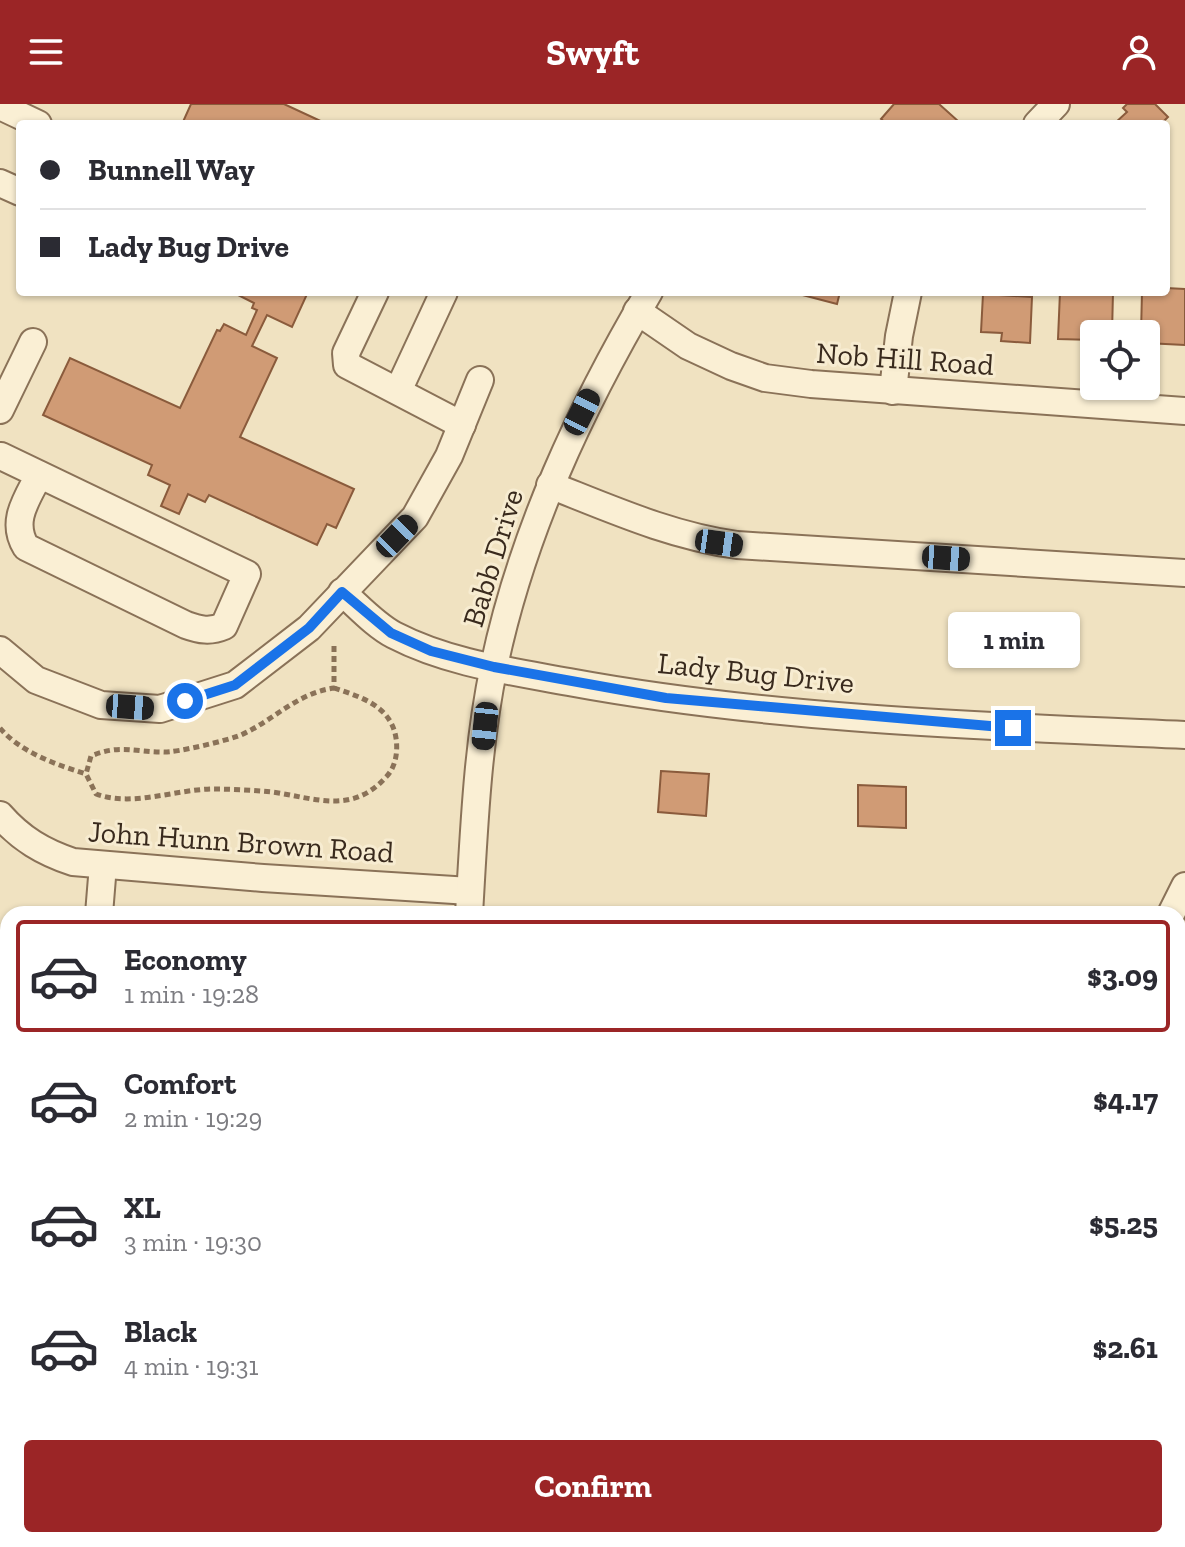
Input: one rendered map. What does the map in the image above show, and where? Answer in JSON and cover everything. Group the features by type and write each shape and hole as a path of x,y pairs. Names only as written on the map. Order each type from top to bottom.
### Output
{"street":[{"path":"1041,120 1056,104"},
{"path":"0,106 30,120"},
{"path":"373,296 346,353 347,365 462,425"},
{"path":"398,391 442,296"},
{"path":"893,391 907,296"},
{"name":"Nob Hill Road","path":"643,302 688,346 765,378 893,391 1185,411"},
{"name":"Babb Drive","path":"470,903 480,773 494,667 504,625 550,485 582,412 643,302"},
{"path":"0,410 33,342"},
{"path":"0,650 36,680 101,705 160,709 235,685 309,628 415,517 449,456 480,380"},
{"path":"0,456 247,574 224,626 201,630 186,625 26,547 17,526 39,475"},
{"path":"550,485 668,531 737,545 1185,573"},
{"name":"Lady Bug Drive","path":"342,592 391,633 431,651 494,667 666,698 985,727 1185,735"},
{"name":"John Hunn Brown Road","path":"0,815 14,831 48,853 73,862 470,903"},
{"path":"100,906 103,865"},
{"path":"1175,906 1185,886"}],"path":[{"path":"334,646 334,688"},
{"path":"334,688 361,697 383,710 394,728 398,750 390,774 371,792 342,801 313,801 272,792 213,789 113,800 96,794 86,774 91,756 110,748 165,753 240,736 317,690 334,688"},
{"path":"0,728 54,764 86,774"}],"building":[{"path":"191,104 284,104 318,120 184,120"},
{"path":"894,104 939,104 957,120 882,120"},
{"path":"1127,104 1155,104 1168,117 1165,120 1118,120 1127,112 1123,108"},
{"path":"1170,288 1185,289 1185,345 1160,344 1160,320 1141,320 1142,296 1170,296"},
{"path":"240,296 306,296 292,327 267,315 252,346 277,358 240,437 354,489 336,528 327,524 317,545 209,495 205,502 188,494 179,514 161,506 170,485 148,475 152,465 43,415 70,358 180,408 217,330 220,331 224,324 246,335 257,310 252,308 254,303"},
{"path":"806,296 839,296 837,304"},
{"path":"983,296 1032,297 1030,343 1001,341 1002,333 981,332"},
{"path":"1060,296 1113,296 1112,320 1080,320 1080,340 1058,339"},
{"path":"661,771 709,774 706,816 658,812"},
{"path":"858,785 906,787 906,828 858,826"}],"route":[{"path":"185,701 235,685 309,628 342,592 391,633 431,651 494,667 666,698 1013,728"}]}
